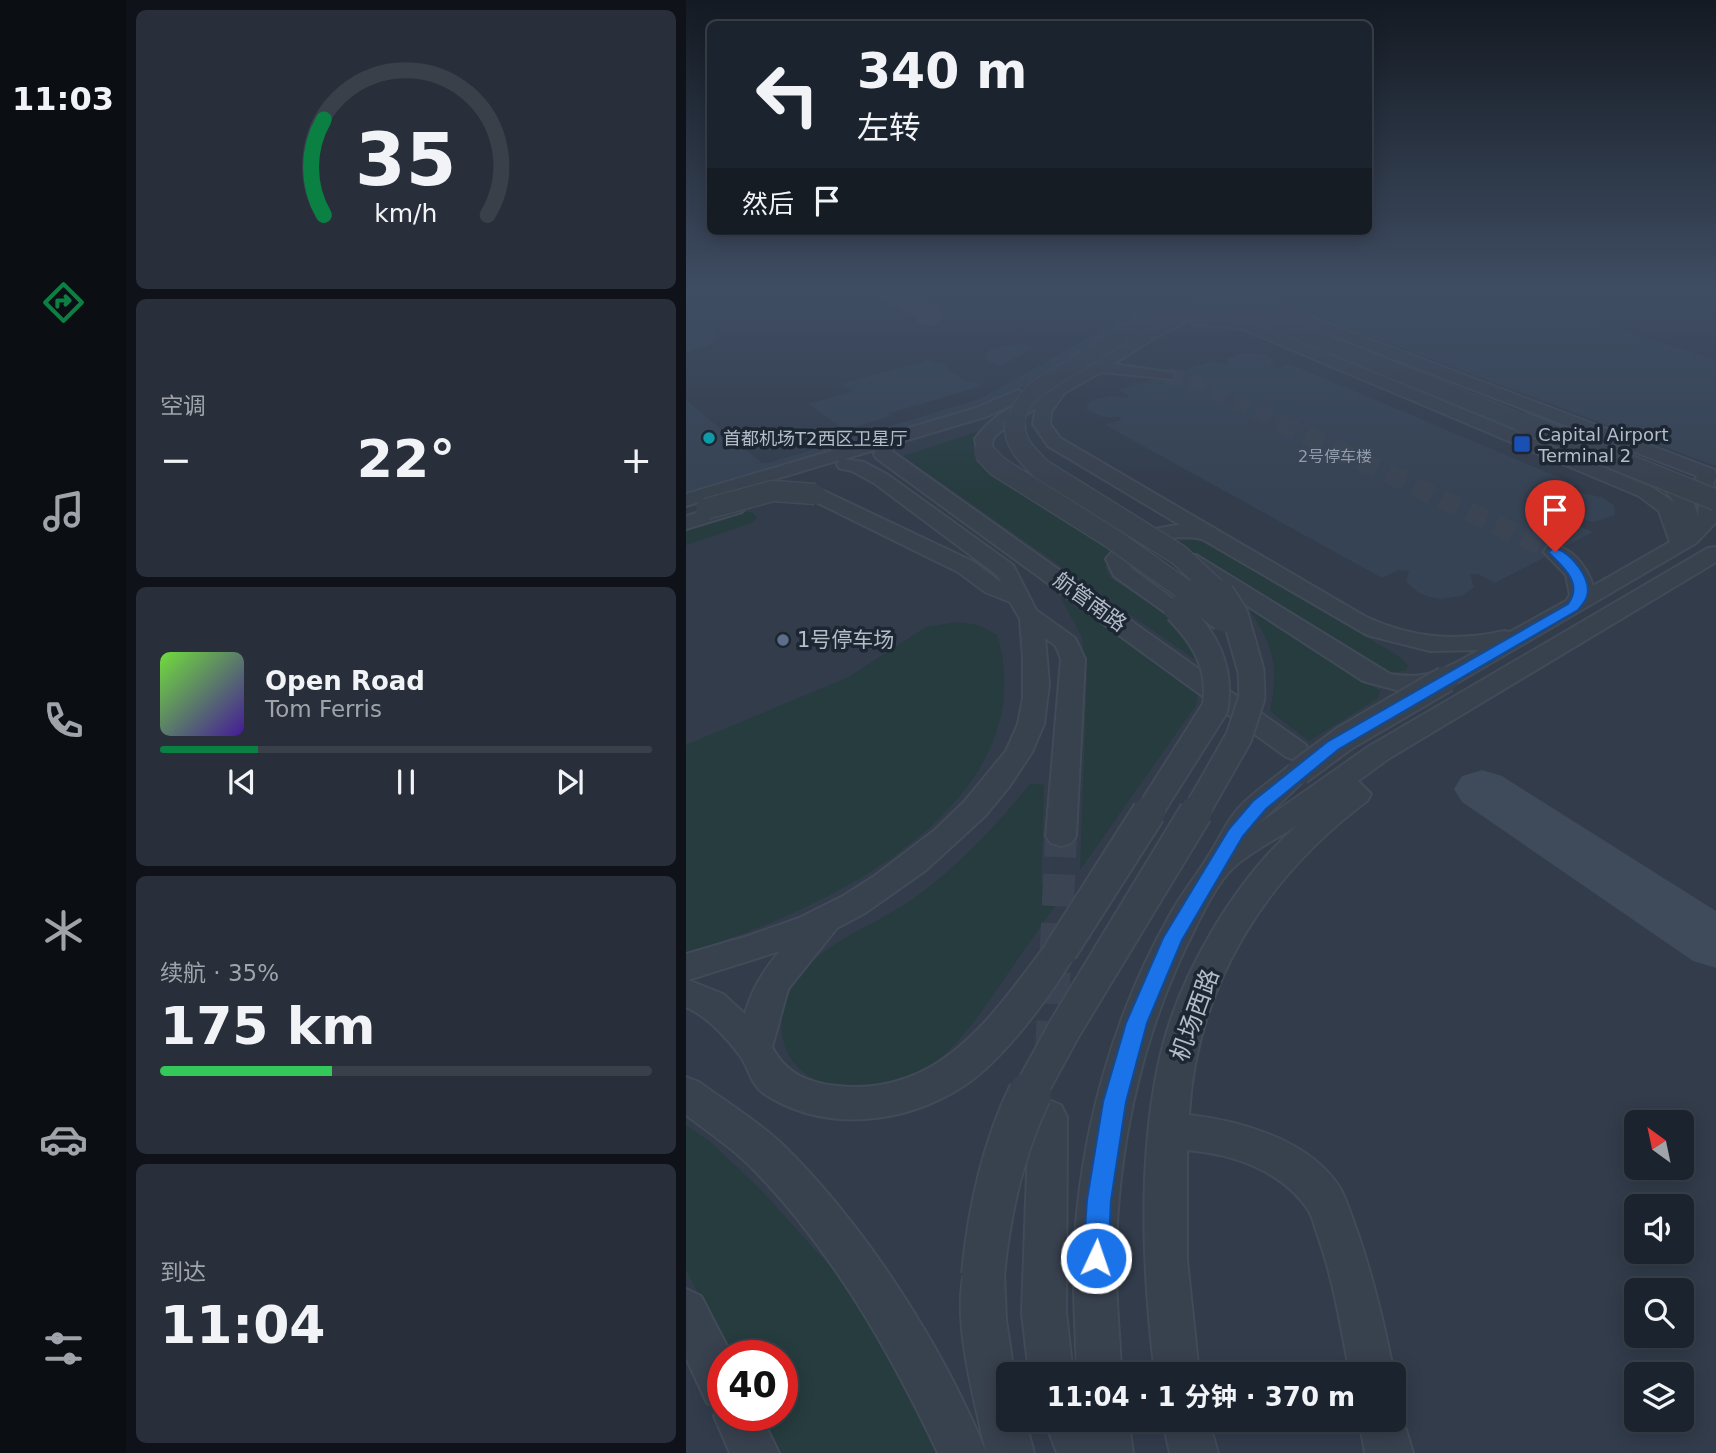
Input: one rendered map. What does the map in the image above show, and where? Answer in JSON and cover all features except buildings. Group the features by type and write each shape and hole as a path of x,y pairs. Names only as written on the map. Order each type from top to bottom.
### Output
{"street":[{"path":"1100,357 1025,400 1016,418 1017,440 1027,457 1037,466 1372,676 1411,684 1446,679"},
{"path":"1111,357 1050,400 1042,410 1039,422 1044,432 1063,448 1358,622 1396,638 1431,644 1471,645 1514,635 1545,623"},
{"path":"1322,357 1654,496 1666,505 1672,515 1679,539 1678,546"},
{"path":"1358,357 1651,473 1670,484 1685,499 1689,533 1678,546"},
{"path":"1360,357 1716,499"},
{"path":"1393,357 1716,480"},
{"path":"1099,1362 1096,1258 1099,1200 1115,1102 1129,1045 1149,990 1184,918 1235,833 1297,761 1345,738 1573,607 1678,546 1709,522 1710,501 1703,484 1707,473 1402,357"},
{"path":"1098,367 1167,376"},
{"path":"690,506 1076,381"},
{"path":"1042,391 989,432 984,439 984,452 997,466 1167,575 1237,632"},
{"path":"690,506 742,485 796,478 981,423 1042,391"},
{"name":"航管南路","path":"883,454 1297,761"},
{"path":"686,967 755,946 830,918 875,891 928,851 968,815 1003,774 1024,740 1035,704 1036,666 1024,608 1010,576 881,479 857,466 846,464"},
{"path":"686,523 765,498 796,478"},
{"path":"690,506 771,491 791,490 815,494 967,567 1061,636 1073,659 1061,836"},
{"path":"1163,533 1175,521 1174,514 1168,508"},
{"path":"686,993 704,999 727,1014 754,1048 763,1068 772,1078 816,1099 862,1103 916,1091 949,1076 982,1050 1061,950 1215,708 1218,686 1207,645 1177,610 1122,571 1116,562 1124,550 1163,533 1188,530 1215,537"},
{"path":"1555,552 1568,562 1582,586 1580,598 1573,607"},
{"path":"1215,869 1224,859 1265,834 1361,764 1716,553"},
{"path":"1010,1453 988,1351 982,1308 985,1243 994,1189 1020,1110 1068,1023 1224,765 1249,719 1254,699 1251,673 1231,607 1178,555"},
{"name":"机场西路","path":"1176,1362 1168,1295 1165,1228 1169,1131 1181,1044 1203,987 1229,932 1255,890 1283,856 1351,790"},
{"path":"754,1048 768,994 775,980 830,918"},
{"path":"686,1093 770,1159 858,1264 911,1350 963,1453"},
{"path":"1048,1117 1044,1313 1050,1362"},
{"path":"1169,1131 1219,1136 1274,1154 1297,1171 1325,1200 1340,1239 1355,1292 1370,1362"},
{"path":"686,1311 707,1354"},
{"path":"744,1431 755,1453"},
{"path":"1073,1432 1082,1453"},
{"path":"1107,1432 1109,1453"},
{"path":"1188,1432 1194,1453"},
{"path":"1385,1432 1389,1453"}],"shaded area":[{"path":"686,357 1716,357 1716,1453 686,1453"}],"green space":[{"path":"983,431 974,447 974,456 984,467 1111,552 1105,567 1110,578 1178,621 1200,663 903,456"},
{"path":"741,512 752,512 757,518 751,523 686,545 686,530"},
{"path":"1201,539 1400,657 1408,666 1406,670 1393,673 1378,670 1252,593 1179,542"},
{"path":"1060,596 1198,693 1196,705 1080,870 1087,678 1082,637"},
{"path":"1247,606 1380,691 1378,698 1309,741 1270,711 1274,681 1272,656 1263,632"},
{"path":"957,622 978,625 997,635 1004,696 988,751 956,801 910,844 856,881 797,911 739,935 686,952 686,745 849,677 926,627"},
{"path":"1030,784 1044,785 1041,883 1072,882 977,1018 936,1062 899,1083 850,1089 827,1084 807,1075 793,1061 784,1044 782,1023 787,1000 800,976 810,964 837,943 900,908 946,873 990,831"},
{"path":"686,1125 710,1142 760,1189 845,1283 920,1402 942,1453 778,1453 767,1431 798,1431 798,1340 721,1340 686,1270"}],"taxiway":[{"path":"1482,789 1716,943"}],"tunnel":[{"path":"1167,376 1198,384 1282,424"},
{"path":"1278,422 1555,552"},
{"path":"1051,1053 1061,836"}],"place":[{"name":"首都机场T2西区卫星厅","path":"709,438"},
{"name":"Capital Airport Terminal 2","path":"1522,444"},
{"name":"1号停车场","path":"783,640"}],"route":[{"path":"1096,1258 1099,1200 1115,1102 1136,1023 1173,938 1223,858 1235,833 1259,805 1321,754 1573,607 1580,598 1582,586 1568,562 1555,552"}]}
